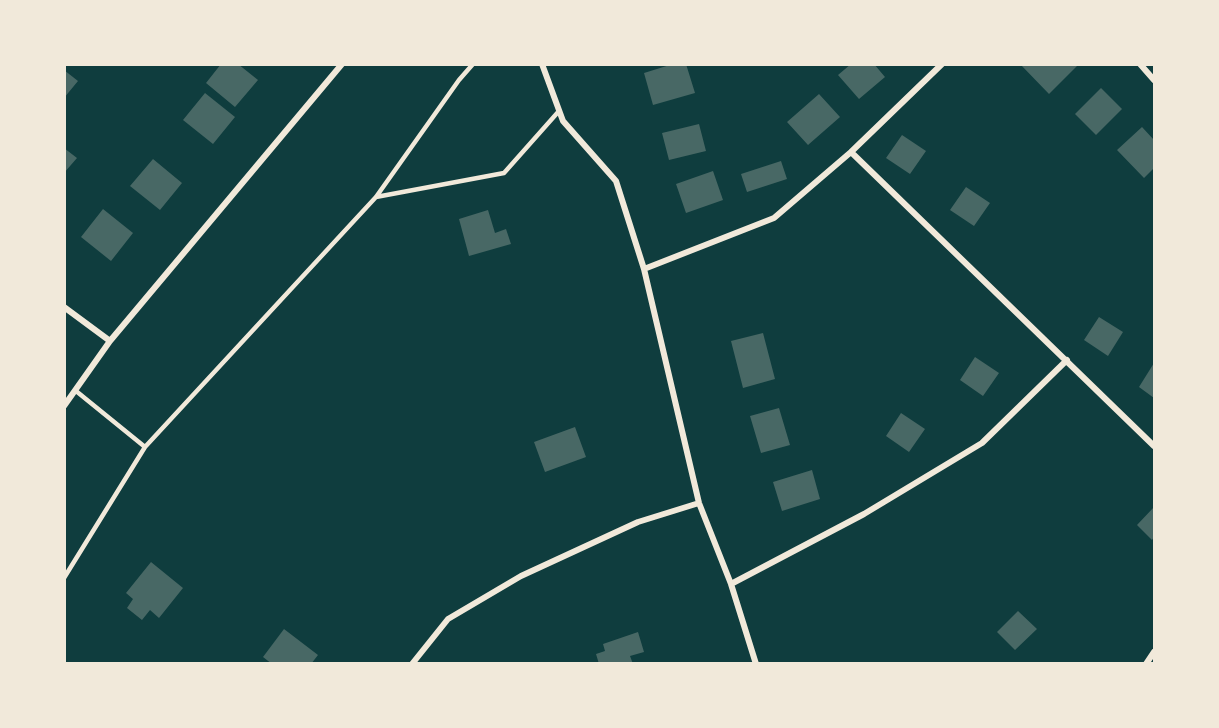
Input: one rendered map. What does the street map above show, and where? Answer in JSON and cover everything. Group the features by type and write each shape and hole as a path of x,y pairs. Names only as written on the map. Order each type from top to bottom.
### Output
{"street":[{"path":"64,406 110,340 342,64"},
{"path":"542,64 563,121 616,181 644,269 699,503 731,584 756,663"},
{"path":"644,269 774,218 850,152 942,64"},
{"path":"1140,64 1155,80"},
{"path":"850,152 1155,446"},
{"path":"64,307 110,340"},
{"path":"731,584 864,514 982,443 1067,360"},
{"path":"412,663 448,619 520,576 638,522 699,503"},
{"path":"1146,663 1155,652"}],"lane":[{"path":"64,578 145,447 376,196 472,64"},
{"path":"376,196 504,173 559,111"},
{"path":"76,391 145,447"}],"building":[{"path":"221,64 238,64 258,80 235,107 206,83"},
{"path":"673,64 686,64 695,93 653,105 644,73"},
{"path":"851,64 874,64 885,77 859,99 838,75"},
{"path":"1020,64 1079,64 1049,94"},
{"path":"64,70 78,81 64,98"},
{"path":"1101,88 1122,109 1096,135 1075,114"},
{"path":"205,93 235,117 213,144 183,120"},
{"path":"819,94 840,117 808,145 787,122"},
{"path":"699,124 706,151 669,160 662,133"},
{"path":"1142,127 1154,140 1154,168 1144,178 1117,150"},
{"path":"902,135 926,151 910,174 886,158"},
{"path":"64,148 77,158 64,173"},
{"path":"153,159 182,183 160,210 130,186"},
{"path":"781,161 787,179 747,192 741,174"},
{"path":"713,171 723,200 686,213 676,184"},
{"path":"966,187 990,203 974,226 950,210"},
{"path":"103,209 133,233 111,261 81,237"},
{"path":"488,210 495,233 506,229 511,244 469,256 459,219"},
{"path":"1099,317 1123,332 1108,356 1084,340"},
{"path":"763,333 775,379 743,388 731,341"},
{"path":"975,357 999,373 983,396 960,380"},
{"path":"1154,363 1154,398 1139,387"},
{"path":"779,408 790,445 761,453 750,416"},
{"path":"901,413 925,429 909,452 886,436"},
{"path":"575,427 586,457 545,472 534,442"},
{"path":"812,470 820,499 782,511 773,482"},
{"path":"1154,507 1154,537 1152,540 1137,525"},
{"path":"151,562 183,588 159,618 150,610 142,620 127,608 133,599 126,593"},
{"path":"1018,611 1037,629 1015,650 997,632"},
{"path":"284,629 318,655 311,664 272,664 263,657"},
{"path":"638,632 644,652 630,656 633,664 599,664 596,654 605,651 603,644"}]}
